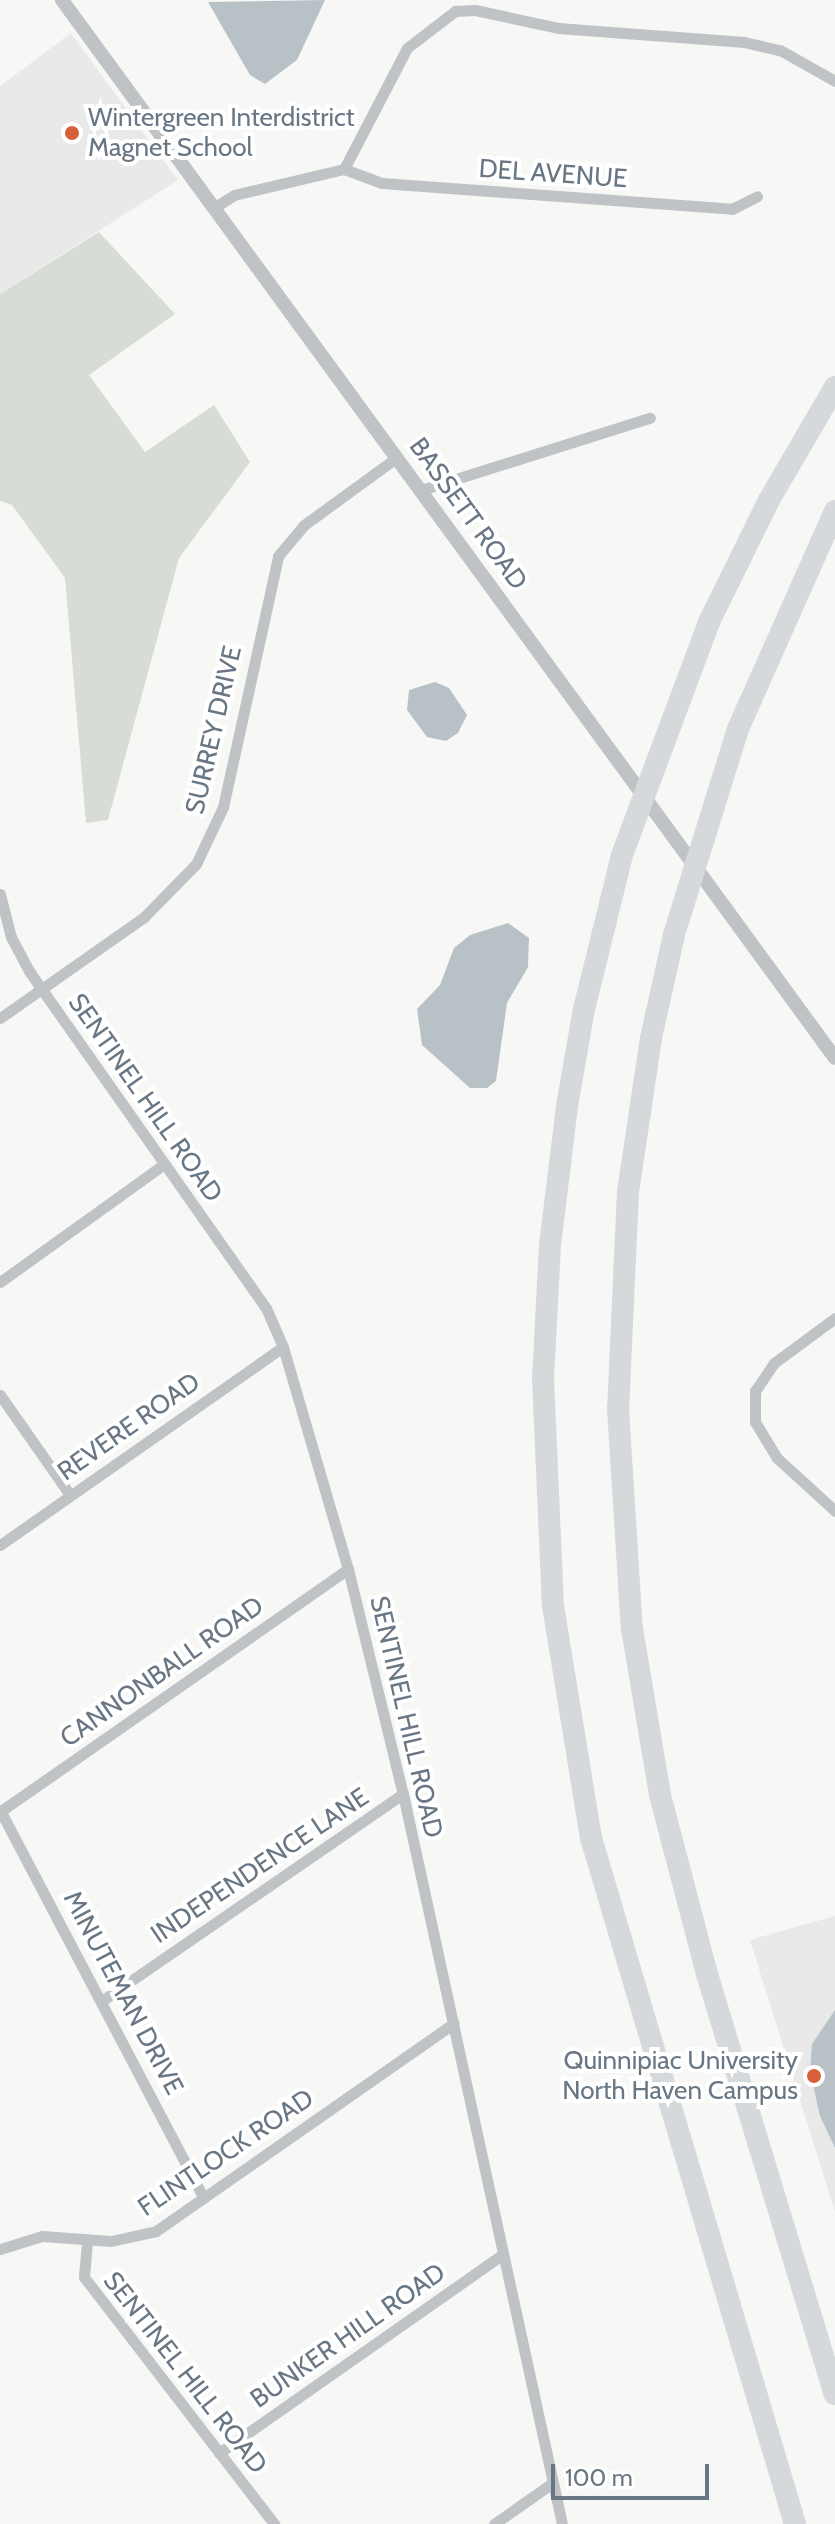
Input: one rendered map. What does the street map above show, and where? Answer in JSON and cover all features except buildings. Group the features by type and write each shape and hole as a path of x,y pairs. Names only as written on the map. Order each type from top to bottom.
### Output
{"highway":[{"path":"795,2524 591,1838 553,1607 544,1365 550,1245 569,1092 622,855 659,747 714,613 835,387"},
{"path":"835,511 783,618 728,755 674,935 649,1051 628,1191 618,1409 632,1629 660,1795 707,1974 835,2394"}],"street":[{"name":"BASSETT ROAD","path":"62,0 835,1058"},
{"path":"215,207 234,195 344,169 407,48 456,5 558,28 744,42 780,50 835,81"},
{"name":"DEL AVENUE","path":"344,169 382,183 732,209 757,196"},
{"path":"421,490 650,418"},
{"name":"SURREY DRIVE","path":"0,1018 163,901 196,864 223,807 278,556 304,525 396,458"},
{"name":"SENTINEL HILL ROAD","path":"0,894 11,937 42,988 266,1308 283,1347 348,1569 403,1794 562,2524"},
{"path":"0,1282 164,1164"},
{"path":"835,1318 774,1363 755,1391 755,1422 777,1458 835,1511"},
{"name":"REVERE ROAD","path":"0,1545 283,1347"},
{"path":"0,1395 70,1495"},
{"name":"CANNONBALL ROAD","path":"0,1810 348,1569"},
{"name":"INDEPENDENCE LANE","path":"103,2000 403,1794"},
{"name":"MINUTEMAN DRIVE","path":"0,1810 103,2000 204,2198"},
{"name":"FLINTLOCK ROAD","path":"0,2249 42,2236 87,2242 131,2239 156,2231 454,2023"},
{"name":"SENTINEL HILL ROAD","path":"87,2242 84,2277 274,2524"},
{"name":"BUNKER HILL ROAD","path":"219,2453 502,2255"},
{"path":"494,2524 551,2484"}],"shaded area":[{"path":"325,0 297,60 265,84 250,75 208,2"},
{"name":"Wintergreen Interdistrict Magnet School","path":"71,33 178,180 0,294 0,86"},
{"path":"99,232 175,314 89,375 145,452 214,405 250,462 179,558 108,820 86,823 65,578 12,505 0,501 0,294"},
{"path":"435,682 449,688 467,715 458,733 446,741 427,737 407,710 409,690"},
{"path":"508,923 529,938 528,967 507,1003 496,1081 487,1088 470,1088 422,1045 417,1009 440,985 454,948 470,935"},
{"name":"Quinnipiac University North Haven Campus","path":"835,1916 835,2212 750,1940"},
{"path":"835,2010 835,2148 820,2116 810,2071 812,2044"}],"place":[{"name":"Wintergreen Interdistrict Magnet School","path":"72,133"},
{"name":"Quinnipiac University North Haven Campus","path":"814,2076"}]}
